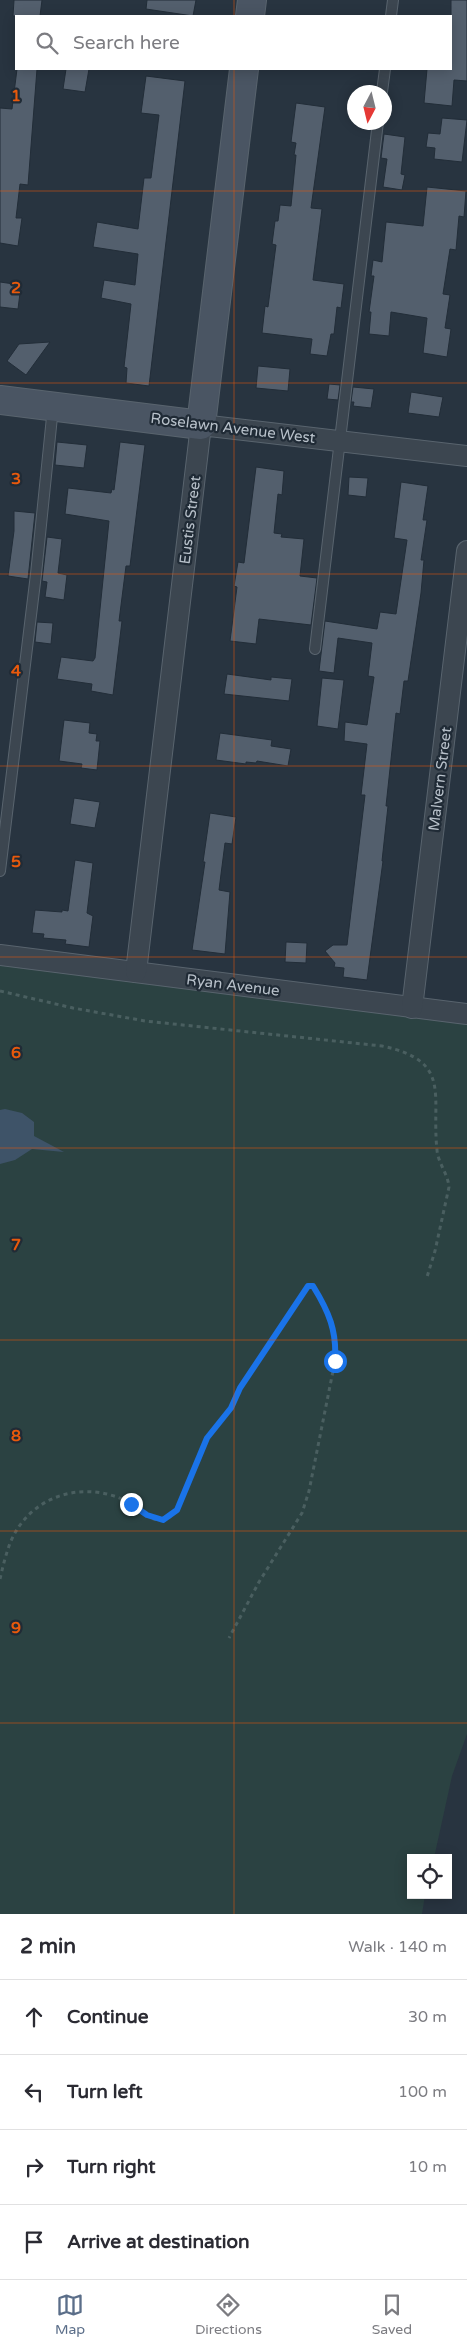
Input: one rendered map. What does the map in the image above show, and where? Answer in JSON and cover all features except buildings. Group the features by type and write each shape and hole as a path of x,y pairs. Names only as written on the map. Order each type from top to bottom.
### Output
{"street":[{"path":"250,15 252,0"},
{"name":"Eustis Street","path":"136,972 244,70"},
{"name":"Roselawn Avenue West","path":"0,400 467,456"},
{"name":"Malvern Street","path":"412,1008 467,551"},
{"name":"Ryan Avenue","path":"0,955 467,1014"}],"lane":[{"path":"392,15 394,0"},
{"path":"383,85 385,70"},
{"path":"315,650 377,130"},
{"path":"0,870 36,574 53,406"}],"path":[{"path":"0,991 73,1008 145,1021 382,1046 400,1049 422,1061 429,1069 434,1085 437,1152 449,1187 435,1251 427,1277"},
{"path":"0,1578 10,1543 17,1530 39,1508 63,1494 74,1491 102,1493 131,1504 155,1519 163,1520 171,1516 177,1510 207,1438 231,1408 240,1388 308,1286 313,1286 334,1329 336,1344 335,1361 309,1491 294,1528 259,1582 229,1638"}],"green space":[{"path":"0,964 467,1024 467,1734 452,1776 435,1854 407,1854 407,1899 424,1899 422,1914 0,1914"}],"water":[{"path":"5,1109 22,1113 34,1122 34,1136 64,1152 32,1149 15,1160 0,1164 0,1110"}],"route":[{"path":"131,1504 155,1519 163,1520 177,1510 207,1438 231,1408 240,1388 308,1286 313,1286 334,1329 336,1344 335,1361"}]}
